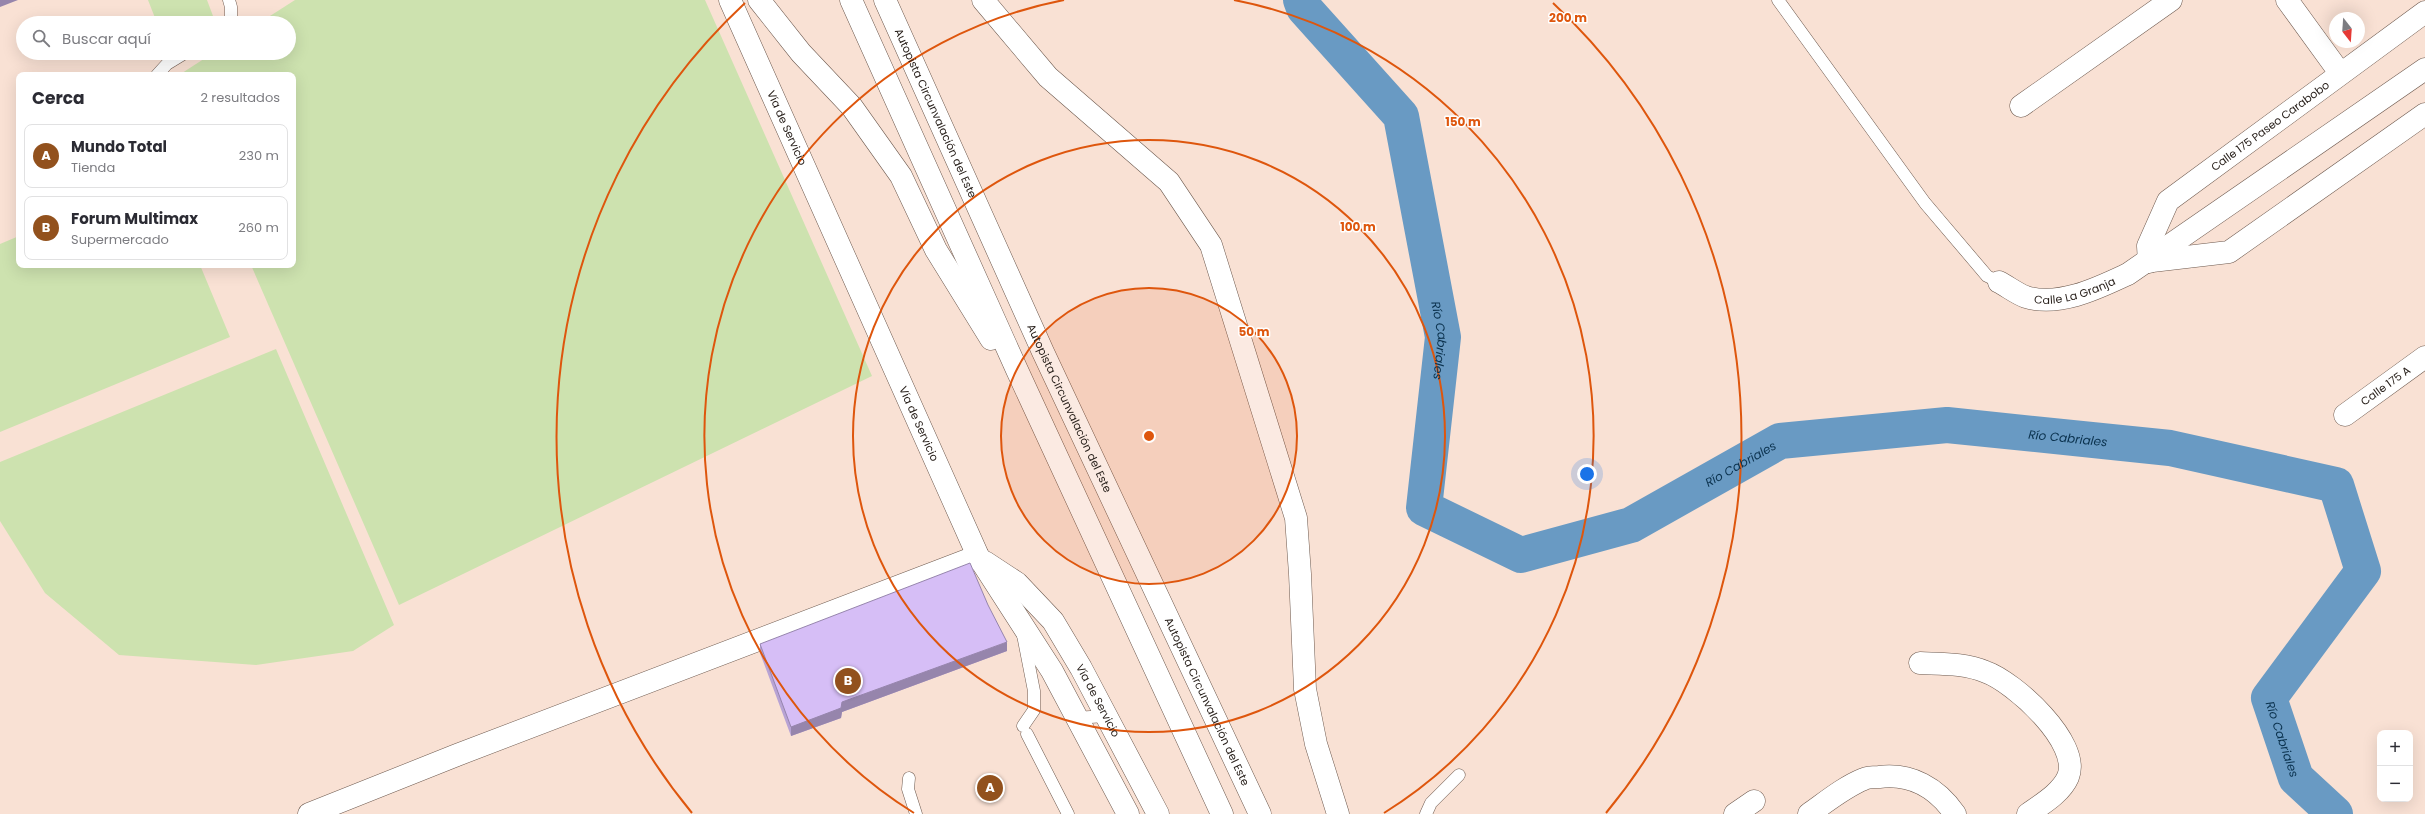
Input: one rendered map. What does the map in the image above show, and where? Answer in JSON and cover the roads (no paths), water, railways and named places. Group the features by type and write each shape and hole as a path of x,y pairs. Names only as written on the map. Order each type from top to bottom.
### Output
{"main road":[{"name":"Vía de Servicio","path":"730,0 978,556 1017,584 1053,621 1081,668 1158,814"},
{"path":"758,0 801,53 852,107 901,176 936,250 985,330 1022,381"},
{"path":"851,0 1022,381 1222,814"},
{"name":"Autopista Circunvalación del Este","path":"885,0 1042,352 1260,814"},
{"path":"983,0 1048,77 1169,182 1210,245 1229,297 1296,518 1305,690 1316,744 1338,814"},
{"path":"2022,106 2171,0"},
{"path":"2287,0 2340,73"},
{"name":"Calle 175 Paseo Carabobo","path":"2149,262 2148,246 2168,201 2340,73 2425,12"},
{"path":"2149,262 2425,69"},
{"path":"2149,262 2229,252 2425,114"},
{"name":"Calle La Granja","path":"1999,282 2026,297 2048,299 2069,297 2099,288 2149,262"},
{"name":"Calle 175 A","path":"2345,415 2425,356"},
{"path":"309,814 457,755 978,556 1022,628 1052,671 1128,814"},
{"path":"1920,663 1959,664 1986,672 2009,683 2037,710 2060,737 2069,758 2068,776 2057,792 2028,814"},
{"path":"1052,671 1081,668"},
{"path":"1809,814 1865,778 1893,775 1915,779 1933,790 1947,801 1955,814"},
{"path":"1735,814 1754,801"}],"lane":[{"path":"229,0 231,16"},
{"path":"1778,0 1925,203 1987,276 1999,282"},
{"path":"160,72 167,64 174,60"},
{"path":"1022,628 1034,691 1034,710 1025,730 1068,814"},
{"path":"1076,718 1105,716"},
{"path":"1426,814 1431,803 1459,775"},
{"path":"909,778 908,789 916,814"}],"waterway":[{"name":"Río Cabriales","path":"1301,0 1304,8 1401,116 1443,337 1424,508 1521,555 1631,525 1780,441 1947,425 2170,448 2336,485 2363,571 2269,698 2296,778 2335,814"}],"place":[{"name":"Forum Multimax","path":"848,681"},
{"name":"Mundo Total","path":"990,788"}]}
